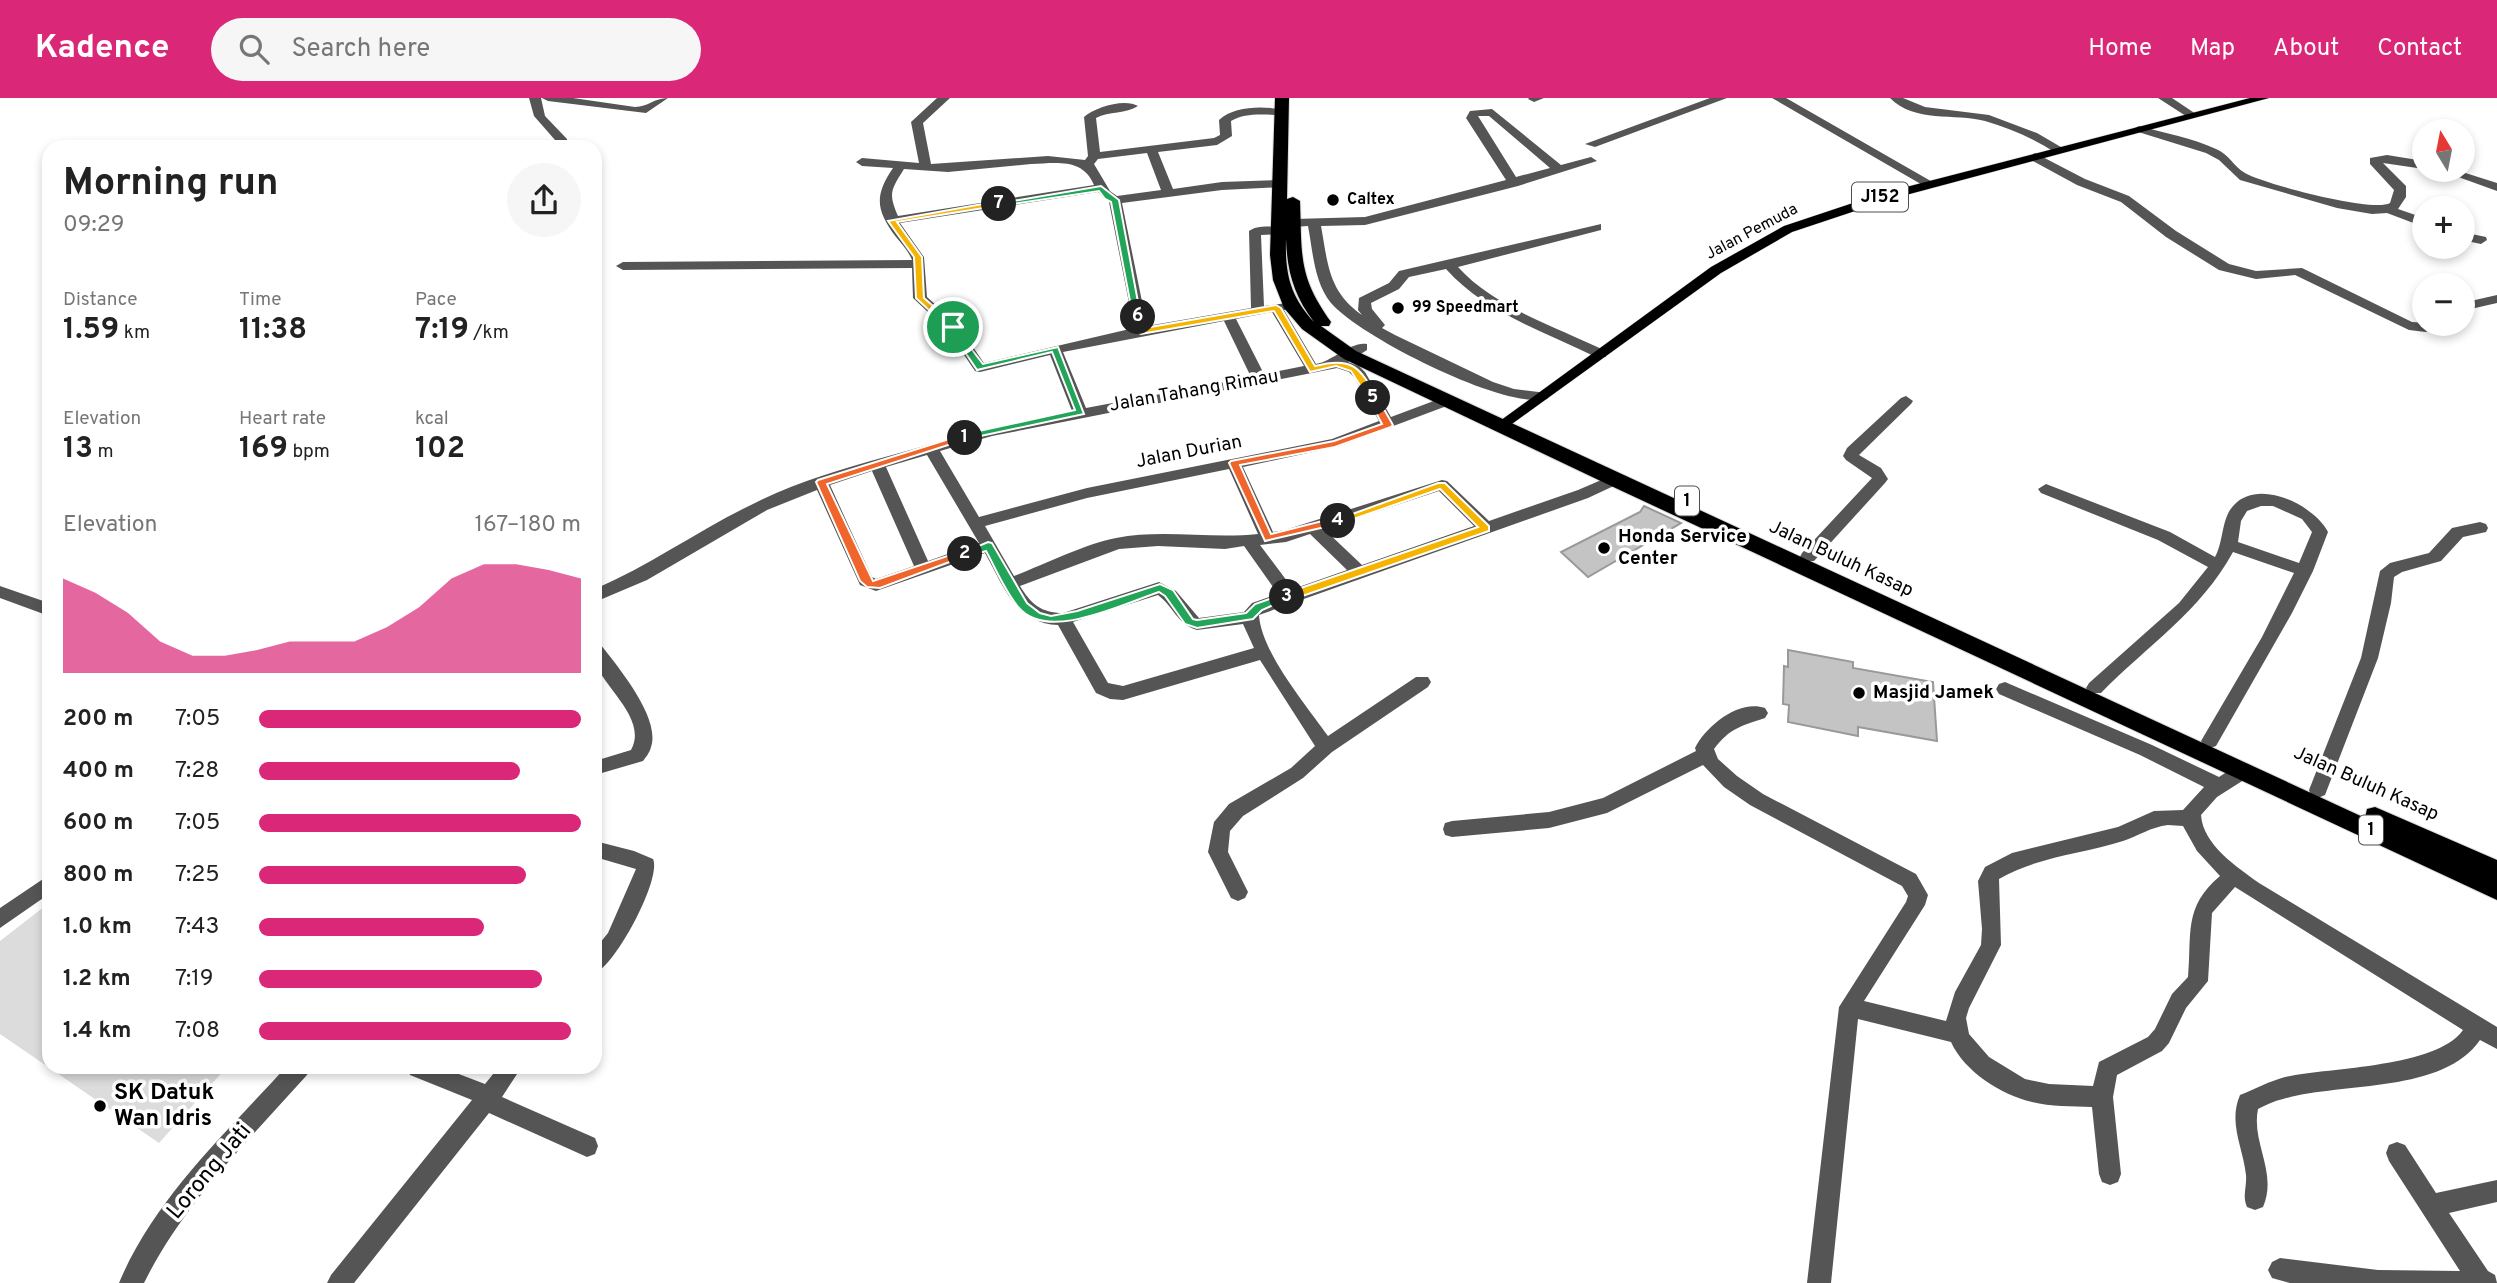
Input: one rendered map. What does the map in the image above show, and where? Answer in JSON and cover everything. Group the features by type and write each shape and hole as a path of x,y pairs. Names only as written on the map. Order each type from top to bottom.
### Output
{"highway":[{"name":"Jalan Buluh Kasap","path":"1296,98 1295,268 1308,306 1350,355 1506,421 2497,871"},
{"name":"Jalan Buluh Kasap","path":"1282,105 1279,231 1283,306 1350,355 1447,401 1506,421 1613,480 2497,890"}],"main road":[{"name":"Jalan Pemuda","path":"1506,421 1716,270 1766,240 1835,212 1930,184 2263,98"}],"street":[{"path":"535,98 541,118 561,140"},
{"path":"548,98 635,110 646,110 662,98"},
{"path":"924,168 925,156 919,141 917,122 944,98"},
{"path":"1591,144 1721,98"},
{"path":"1777,98 1930,184"},
{"path":"1896,98 1903,104 1944,113 1985,117 2026,131 2060,150"},
{"path":"2164,98 2193,116"},
{"path":"862,162 924,168 1035,159 1091,161 1224,139 1225,120 1233,115 1282,105"},
{"path":"1132,106 1102,110 1090,117 1091,161 1101,188 1108,198 1115,200 1222,186 1280,184"},
{"path":"2139,129 2222,155 2232,170 2244,177 2337,204 2372,210 2396,206 2400,186 2374,161 2387,159 2412,163"},
{"path":"1514,183 1508,145 1559,170"},
{"path":"1151,149 1168,193"},
{"path":"2035,157 2067,176 2135,205 2171,234 2224,267 2256,275 2297,271 2412,326"},
{"path":"1294,223 1365,221 1591,161"},
{"path":"900,166 884,192 892,221 918,257 920,298 959,335 978,366 989,367 1055,349 1141,331 1283,306 1313,370"},
{"path":"2475,180 2497,187"},
{"path":"892,221 1101,188"},
{"path":"1115,200 1141,331"},
{"path":"2388,209 2412,218"},
{"path":"1314,223 1328,286 1336,300 1348,311 1408,349 1503,391 1542,396"},
{"path":"1386,334 1365,310 1364,301 1394,286 1404,274 1450,265 1597,227"},
{"path":"1258,311 1255,232 1279,231"},
{"path":"2475,239 2482,240"},
{"path":"624,266 918,264"},
{"path":"1450,265 1460,279 1477,291 1601,354"},
{"path":"2475,304 2497,299"},
{"path":"1228,316 1259,379"},
{"path":"1055,349 1080,412"},
{"path":"1350,355 1354,369 1388,425"},
{"name":"Jalan Tahang Rimau","path":"602,593 641,576 761,506 821,482 877,464 991,431 1080,412 1313,370 1350,355"},
{"name":"Jalan Durian","path":"976,523 1087,493 1335,443 1447,401"},
{"path":"1808,557 1880,479 1877,472 1855,461 1851,456 1852,452 1906,401"},
{"path":"932,448 1023,605 1037,616 1063,619 1160,588 1169,593 1189,621 1197,624 1250,617 1259,607 1583,494 1613,480"},
{"path":"1234,463 1268,539"},
{"path":"877,464 924,569"},
{"path":"821,482 866,581 876,585 988,546"},
{"path":"1010,584 1117,543 1158,540 1249,542 1268,539 1314,529 1442,485 1486,528"},
{"path":"2046,489 2164,536 2217,565"},
{"path":"2095,688 2179,614 2229,545 2232,524 2242,506 2250,502 2274,502 2304,513 2318,525 2320,532 2305,571 2276,628 2210,741"},
{"path":"2318,790 2371,654 2385,598 2386,575 2397,567 2433,559 2445,550 2458,531 2480,528"},
{"path":"1314,529 1359,572"},
{"path":"1249,542 1279,580 1288,597"},
{"path":"2229,545 2305,571"},
{"path":"0,592 42,607"},
{"path":"1250,617 1264,652 1326,747"},
{"path":"1063,619 1102,688 1110,692 1145,687 1264,652"},
{"path":"602,661 636,713 645,732 646,744 637,756 602,766"},
{"path":"1238,892 1218,852 1221,828 1236,810 1297,773 1326,747 1422,682"},
{"path":"2005,689 2146,750 2220,786"},
{"path":"1759,713 1734,718 1708,743 1704,748 1704,755 1718,771 1785,817 1897,872 1914,887 1918,895 1915,905 1849,1007 1819,1283"},
{"path":"1452,829 1549,820 1607,805 1704,755"},
{"path":"2244,771 2197,803 2190,819 2200,840 2234,876 2497,1039"},
{"path":"2102,1097 2029,1091 2011,1083 1983,1065 1962,1044 1956,1032 1955,1021 1960,1002 1991,944 1987,892 1992,873 2012,861 2121,834 2154,819 2190,819"},
{"path":"602,851 646,865 646,873 615,939 602,955"},
{"path":"2110,1174 2102,1097 2107,1069 2155,1044 2162,1036 2179,1001 2198,981 2198,923 2205,903 2234,876"},
{"path":"0,919 42,888"},
{"path":"1849,1007 1956,1032"},
{"path":"2255,1199 2259,1181 2244,1113 2248,1102 2283,1088 2405,1069 2437,1061 2463,1047 2478,1026"},
{"name":"Lorong Jati","path":"131,1283 158,1233 181,1203 294,1074"},
{"path":"432,1074 587,1146"},
{"path":"339,1283 506,1074"},
{"path":"2397,1153 2483,1282"},
{"path":"2432,1205 2497,1191"},
{"path":"2280,1270 2378,1282 2483,1282"}],"shaded area":[{"path":"42,908 42,1063 0,1034 0,941"},
{"path":"59,1074 221,1074 159,1143"}],"building":[{"name":"Honda Service Center","path":"1644,506 1681,523 1588,577 1561,552 1640,512"},
{"name":"Masjid Jamek","path":"1788,650 1853,662 1853,668 1933,682 1937,741 1858,727 1858,736 1788,722 1789,705 1783,704 1784,666 1788,667"}],"place":[{"name":"Caltex","path":"1333,200"},
{"name":"99 Speedmart","path":"1398,308"},
{"name":"Honda Service Center","path":"1604,548"},
{"name":"Masjid Jamek","path":"1859,693"},
{"name":"SK Datuk Wan Idris","path":"100,1106"}],"route":[{"path":"1101,188 1108,198 1115,200 1141,331 1276,308 1313,370 1337,363 1354,369 1388,425 1311,449 1234,463 1268,539 1314,529 1442,485 1486,528 1259,607 1251,612 1250,617 1197,624 1189,621 1169,593 1160,588 1063,619 1051,620 1037,616 1023,605 988,546 876,585 870,584 866,581 821,482 959,439 1080,412 1055,349 980,368 953,327 920,298 918,257 892,221 1101,188"}]}
